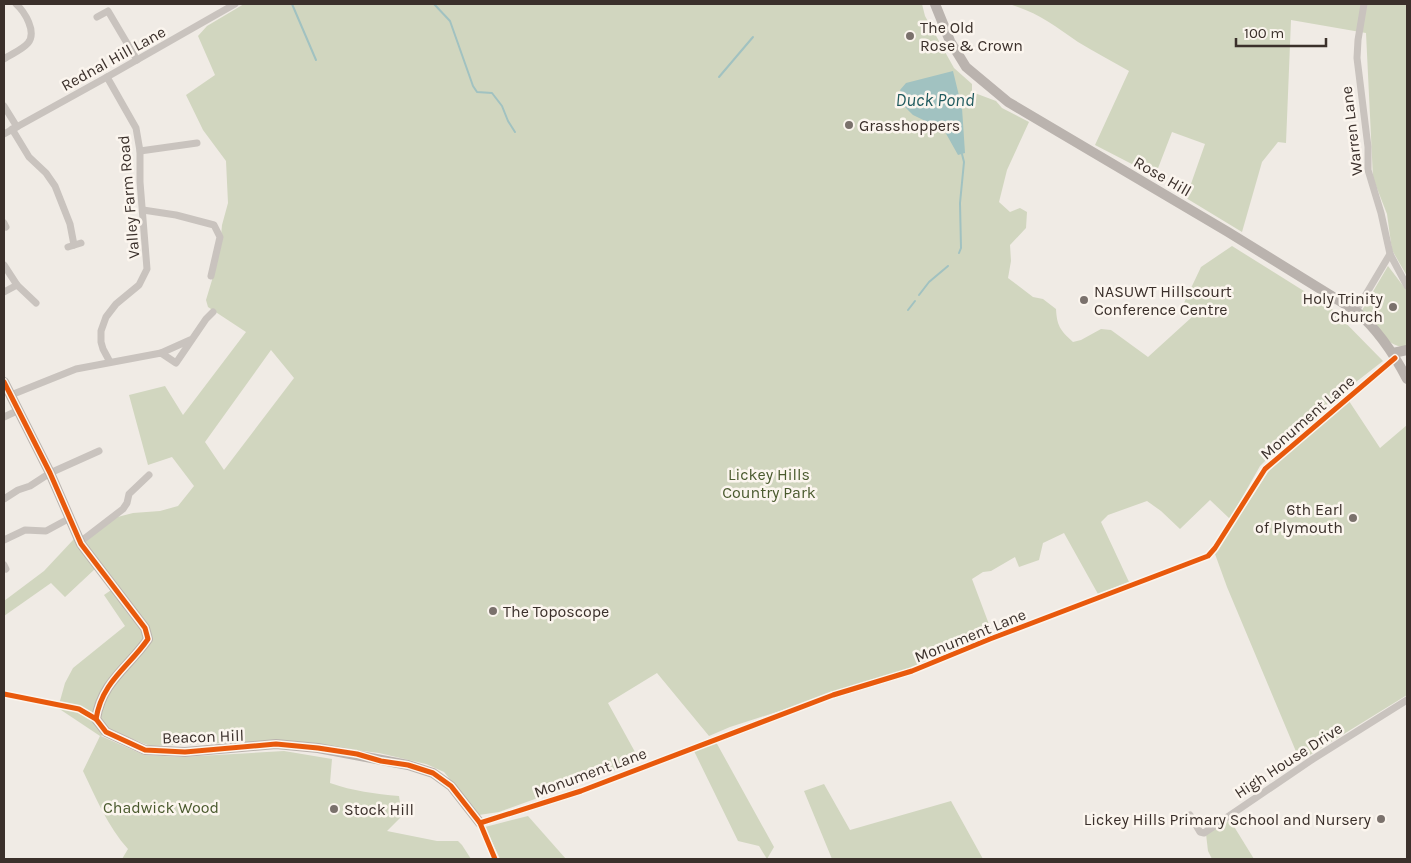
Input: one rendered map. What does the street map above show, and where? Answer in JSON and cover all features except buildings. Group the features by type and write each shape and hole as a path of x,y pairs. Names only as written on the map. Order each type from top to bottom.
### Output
{"street":[{"path":"4,59 29,42 31,34 29,23 16,4"},
{"name":"Rednal Hill Lane","path":"4,134 235,4"},
{"name":"Rose Hill","path":"935,4 950,41 966,67 1008,102 1356,310 1366,319 1394,355 1407,379"},
{"name":"Warren Lane","path":"1364,4 1357,58 1368,147 1368,170 1381,212 1390,254 1407,286"},
{"path":"97,17 108,11 137,60"},
{"name":"Valley Farm Road","path":"107,77 136,128 140,151 140,182 148,269 139,285 116,304 106,317 100,330 101,342 110,362"},
{"path":"4,106 29,157 46,173 55,186 70,224 71,246 82,242"},
{"path":"140,151 197,143"},
{"path":"143,210 176,215 214,225 220,237 211,276"},
{"path":"1356,310 1390,254"},
{"path":"4,265 17,285 36,303"},
{"path":"4,292 17,285"},
{"path":"161,353 176,363 213,312"},
{"path":"11,395 76,369 161,353 191,340"},
{"path":"1394,355 1407,350"},
{"name":"Monument Lane","path":"480,823 581,791 833,695 912,671 990,639 1208,556 1265,469 1394,355"},
{"name":"Beacon Hill","path":"4,382 50,473 80,542 145,628 148,639 121,669 104,693 98,709 96,719 106,732 145,750 185,752 276,744 318,748 408,765 432,773 451,786 480,823"},
{"path":"4,417 19,410"},
{"path":"4,499 50,473 99,450"},
{"path":"80,542 123,509 129,494 149,475"},
{"path":"4,540 25,530 46,531 70,518"},
{"name":"High House Drive","path":"1190,815 1200,832 1204,833 1313,759 1407,700"},
{"path":"480,823 496,859"}],"green space":[{"path":"244,4 922,4 925,16 954,68 972,84 972,92 996,101 1002,108 1029,122 1007,170 999,202 1010,212 1020,208 1027,212 1026,228 1010,245 1011,261 1008,278 1033,297 1043,299 1056,309 1060,327 1073,342 1081,340 1101,329 1111,330 1148,357 1192,317 1183,305 1201,267 1232,246 1331,308 1383,361 1302,424 1260,466 1230,519 1210,500 1180,529 1147,501 1108,515 1101,522 1129,582 1098,594 1064,533 1043,543 1039,560 1019,567 1015,557 991,571 983,572 972,579 993,635 913,668 730,727 709,736 657,673 608,703 640,761 499,812 479,815 444,772 426,764 379,753 283,741 150,746 110,730 101,736 144,755 181,757 284,751 332,759 330,783 364,792 399,796 402,816 387,831 437,841 458,841 471,859 122,859 128,849 108,822 83,771 100,736 58,708 65,683 73,668 125,626 104,595 114,588 82,539 106,520 133,513 160,511 178,506 194,486 172,457 148,465 129,395 165,386 183,415 246,332 208,307 206,300 228,203 226,161 203,130 186,95 215,75 198,36 207,26","holes":["271,350 294,378 224,470 205,442"]},
{"path":"1009,4 1407,4 1407,276 1392,250 1387,214 1373,178 1366,33 1291,20 1286,143 1278,142 1262,162 1242,232 1186,198 1205,144 1172,132 1155,176 1095,145 1129,71 1084,46 1037,15"},
{"path":"1388,266 1407,291 1407,347 1400,347 1387,340 1361,312"},
{"path":"1349,401 1380,448 1407,425 1407,695 1300,761 1215,554 1268,472"},
{"path":"74,539 96,568 65,597 51,583 4,616 4,601 44,571"},
{"path":"716,742 774,847 767,859 759,846 738,841 694,751"},
{"path":"824,784 850,830 951,801 983,859 832,859 804,791"},
{"path":"528,816 566,859 500,859 485,827"},
{"path":"1230,820 1254,859 1212,859 1208,851 1206,834"}],"water":[{"name":"Duck Pond","path":"953,71 962,108 965,153 958,155 944,130 913,115 903,105 903,97 900,90 906,83"}],"waterway":[{"path":"292,4 316,60"},
{"path":"434,4 450,21 473,86 477,92 492,93 502,106 515,132"},
{"path":"719,77 753,37"},
{"path":"959,253 961,248 960,203 964,162 962,154"},
{"path":"919,295 929,282 948,266"},
{"path":"908,310 915,301"}],"cycle path":[{"path":"480,823 581,791 833,695 912,671 990,639 1208,556 1265,469 1395,358"},
{"path":"4,382 50,473 81,544 145,628 148,639 110,684 99,706 96,719 106,732 145,750 185,752 276,744 357,754 381,761 408,765 433,773 451,786 480,823 495,859"},
{"path":"4,694 79,709 96,719"}],"place":[{"name":"The Old Rose & Crown","path":"910,36"},
{"name":"Grasshoppers","path":"849,125"},
{"name":"NASUWT Hillscourt Conference Centre","path":"1084,300"},
{"name":"Holy Trinity Church","path":"1393,307"},
{"name":"6th Earl of Plymouth","path":"1353,518"},
{"name":"The Toposcope","path":"493,611"},
{"name":"Stock Hill","path":"334,809"},
{"name":"Lickey Hills Primary School and Nursery","path":"1381,819"}],"park label":[{"name":"Lickey Hills Country Park","path":"769,483"},
{"name":"Chadwick Wood","path":"161,807"}]}
